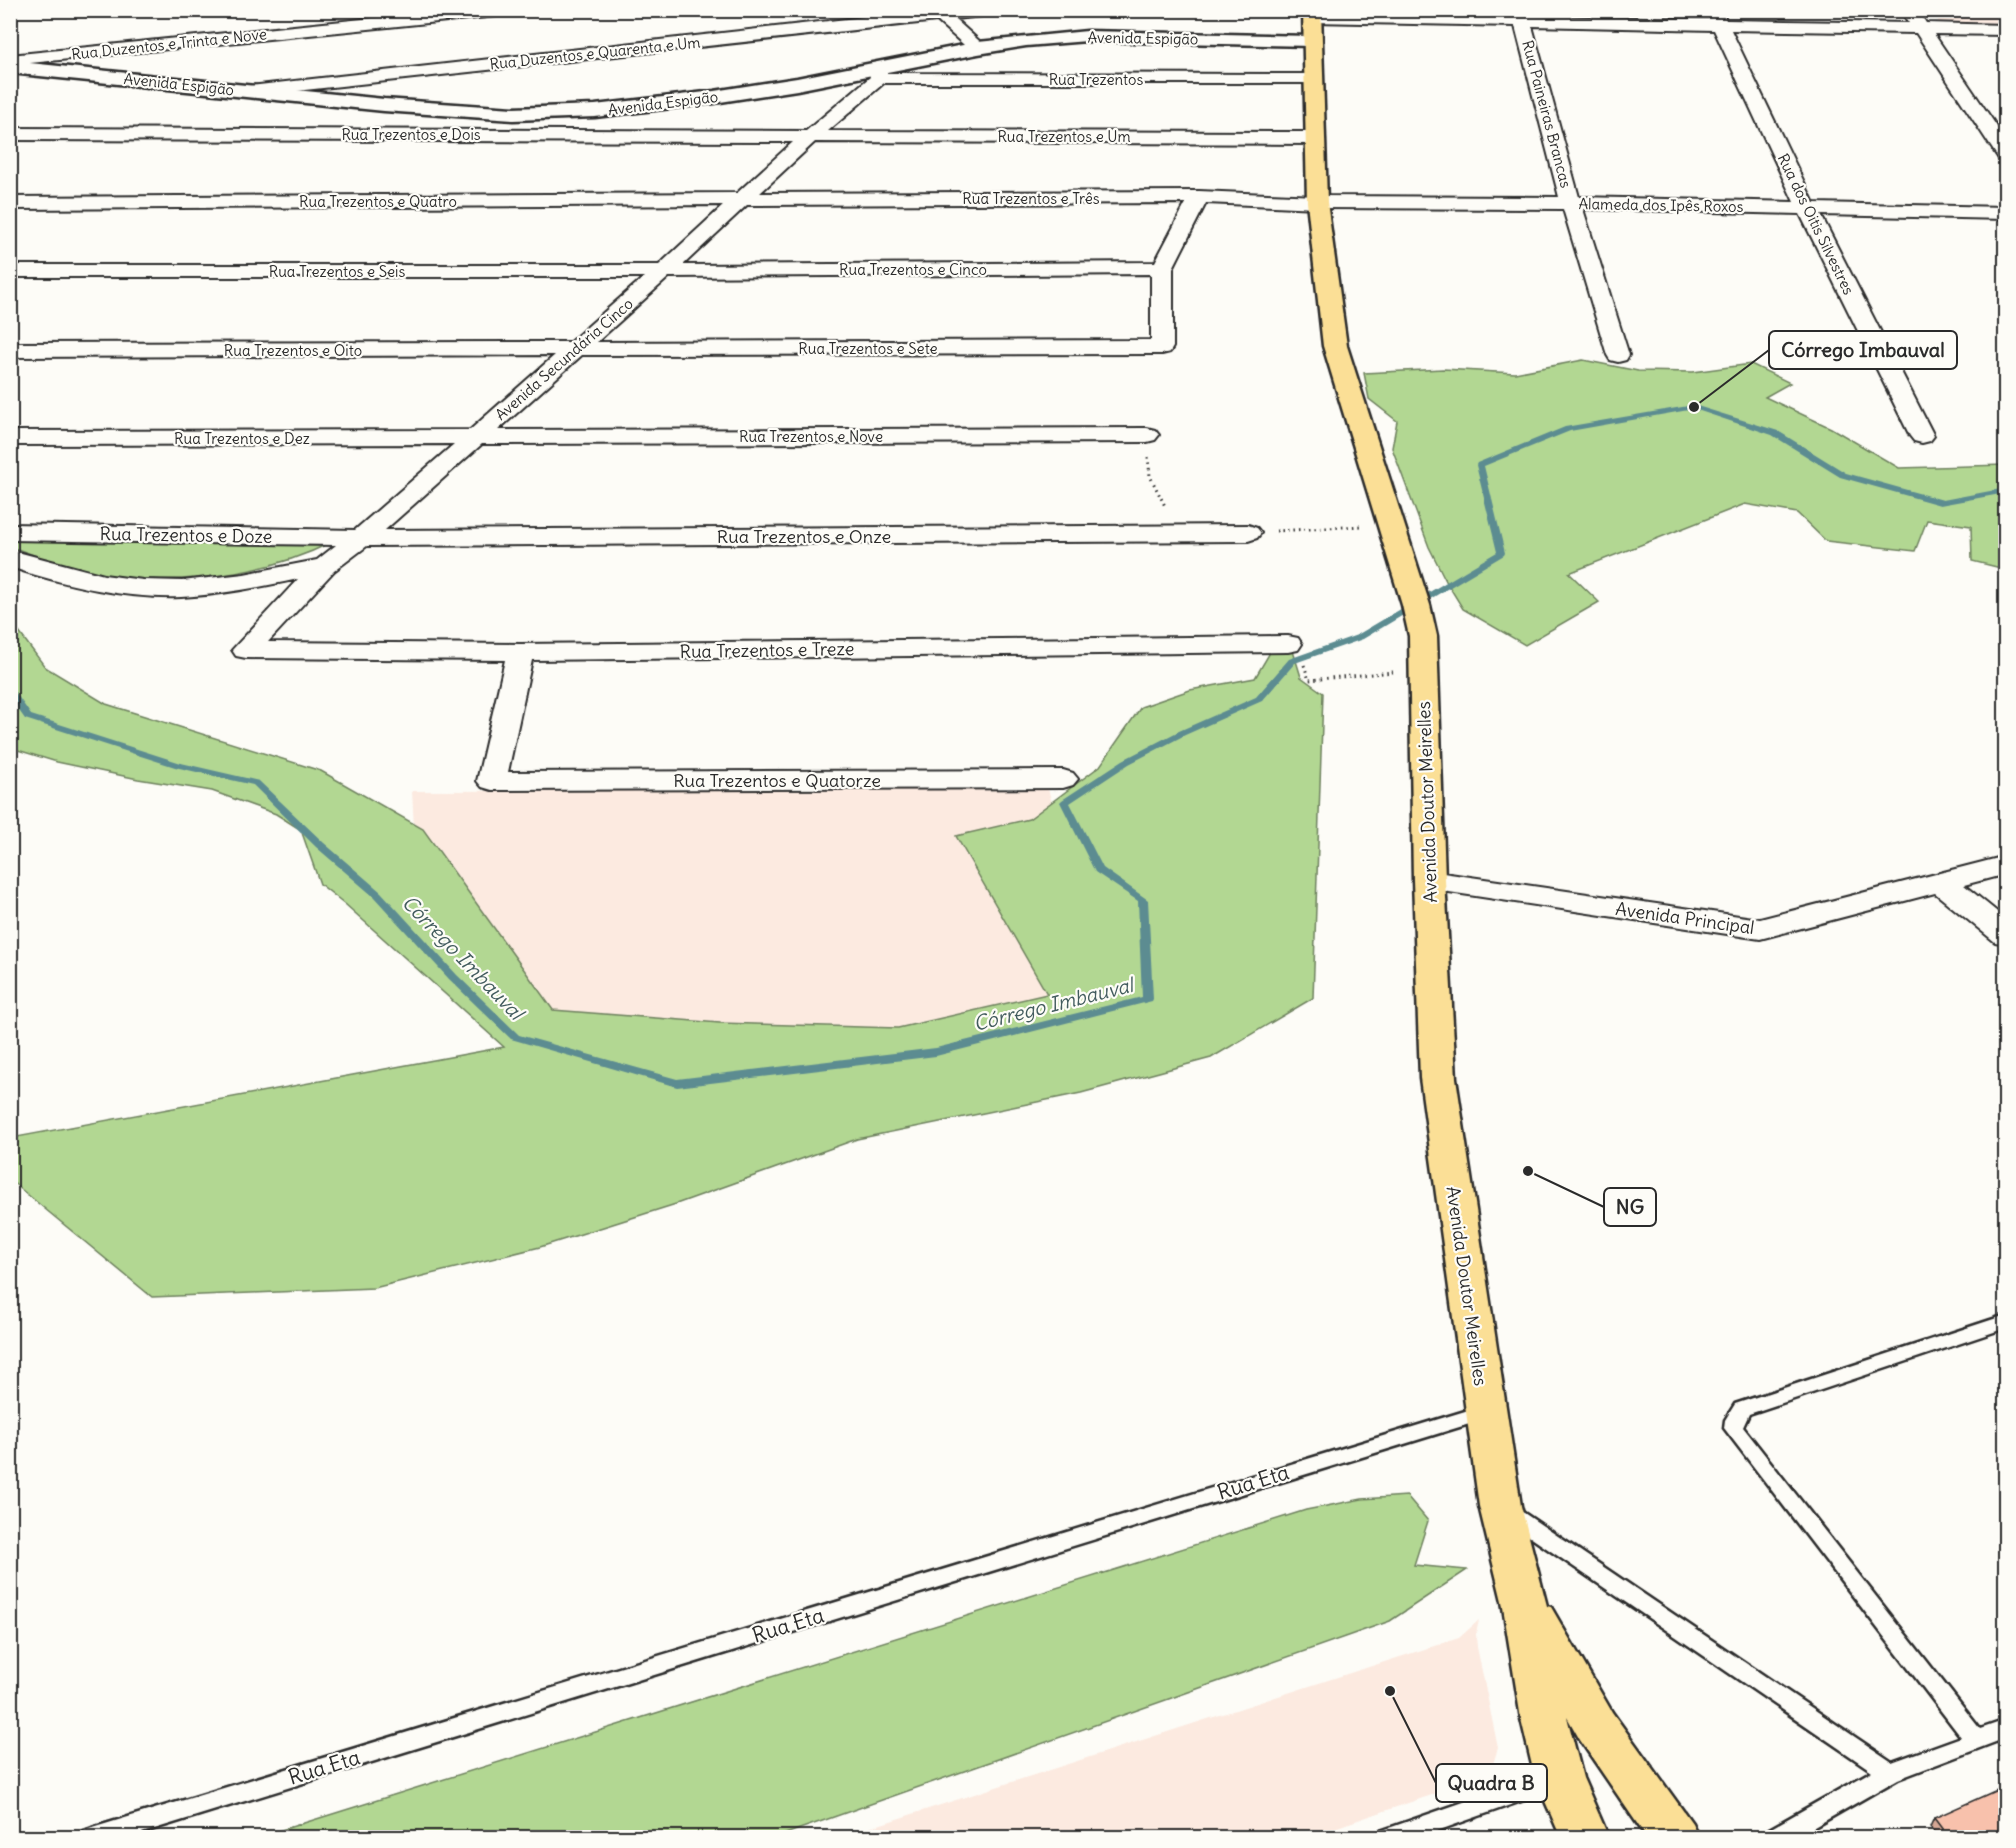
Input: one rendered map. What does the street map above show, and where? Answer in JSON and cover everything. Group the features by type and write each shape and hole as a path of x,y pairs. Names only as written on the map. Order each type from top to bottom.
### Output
{"main road":[{"name":"Avenida Doutor Meirelles","path":"1312,14 1317,202 1335,346 1409,582 1423,652 1438,1078 1485,1412 1500,1506 1524,1600 1544,1719 1559,1778 1585,1838"},
{"name":"Avenida Doutor Meirelles","path":"1524,1600 1596,1726 1676,1838"}],"street":[{"name":"Rua Duzentos e Trinta e Nove","path":"10,60 507,10"},
{"name":"Rua Duzentos e Quarenta e Um","path":"250,91 937,13 992,10"},
{"path":"1910,10 2006,155"},
{"path":"937,13 978,48"},
{"path":"1312,14 1716,18 1922,29 2006,30"},
{"name":"Rua Paineiras Brancas","path":"1521,16 1571,203 1618,355"},
{"name":"Rua dos Oitis Silvestres","path":"1716,18 1807,208 1922,436"},
{"name":"Avenida Espigão","path":"10,67 426,109 513,114 595,111 714,98 878,73 978,48 1087,36 1312,41"},
{"name":"Rua Trezentos","path":"878,73 1313,79"},
{"name":"Avenida Secundária Cinco","path":"246,650 325,566 361,538 745,199 878,73"},
{"name":"Rua Trezentos e Dois","path":"10,134 812,135"},
{"name":"Rua Trezentos e Um","path":"812,135 1315,138"},
{"path":"1162,268 1199,197"},
{"name":"Rua Trezentos e Três","path":"745,199 1199,197 1317,202"},
{"name":"Rua Trezentos e Quatro","path":"10,203 745,199"},
{"name":"Alameda dos Ipês Roxos","path":"1317,202 1571,203 2006,213"},
{"name":"Rua Trezentos e Cinco","path":"664,271 1162,268"},
{"name":"Rua Trezentos e Sete","path":"575,350 1162,346 1162,268"},
{"name":"Rua Trezentos e Seis","path":"10,271 664,271"},
{"name":"Rua Trezentos e Oito","path":"10,350 575,350"},
{"name":"Rua Trezentos e Nove","path":"474,438 1147,435"},
{"name":"Rua Trezentos e Dez","path":"10,438 474,438"},
{"name":"Rua Trezentos e Doze","path":"10,532 361,538"},
{"name":"Rua Trezentos e Onze","path":"361,538 1248,533"},
{"path":"10,558 57,574 101,583 162,589 238,583 325,566"},
{"name":"Rua Trezentos e Treze","path":"246,650 520,652 1288,644"},
{"name":"Rua Trezentos e Quatorze","path":"520,652 492,781 1063,779"},
{"name":"Avenida Principal","path":"1430,880 1760,929 2006,865"},
{"path":"1941,882 2006,935"}],"lane":[{"path":"1976,1740 1733,1428 1734,1420 1742,1409 2006,1321"},
{"name":"Rua Eta","path":"92,1838 1485,1412"},
{"path":"1500,1506 1890,1772"},
{"path":"1774,1838 1890,1772 2006,1729"},
{"path":"1388,1838 1559,1778"}],"path":[{"path":"1147,435 1150,476 1178,533"},
{"path":"1248,533 1391,525"},
{"path":"1305,669 1309,680 1423,652"}],"shaded area":[{"path":"1931,11 2005,11 2005,23 1939,22"},
{"path":"1048,789 1109,997 907,1045 533,1013 415,847 412,791"},
{"path":"1479,1620 1476,1634 1477,1647 1498,1748 1493,1764 1473,1781 1308,1837 841,1837 1459,1638"}],"green space":[{"path":"1583,360 1638,371 1693,372 1751,364 1790,383 1765,397 1831,428 1899,468 2005,465 2005,569 1972,561 1971,526 1927,520 1915,551 1826,541 1797,513 1745,504 1569,573 1599,602 1525,645 1463,609 1447,583 1429,547 1392,448 1397,421 1369,399 1364,373 1443,369 1515,373"},
{"path":"11,536 332,542 274,564 242,572 209,577 143,579 111,576 63,565 11,547"},
{"path":"10,620 45,667 106,704 321,771 423,829 553,1010 720,1023 898,1028 1047,994 956,836 1029,819 1100,766 1141,707 1190,690 1255,678 1272,649 1293,651 1301,677 1323,693 1313,998 1211,1058 1081,1093 857,1139 676,1204 540,1247 374,1288 152,1297 11,1181 11,1138 504,1047 320,884 301,830 276,814 212,791 138,779 57,762 11,748"},
{"path":"1407,1496 1428,1521 1414,1565 1467,1570 1390,1621 777,1837 259,1837 1306,1510 1362,1499"}],"building":[{"path":"2006,1786 2006,1838 1949,1838 1934,1818"}],"waterway":[{"name":"Córrego Imbauval","path":"10,691 28,717 178,765 256,783 320,845 377,894 453,977 515,1037 677,1083 936,1052 1148,999 1143,900 1099,870 1065,802 1126,762 1182,733 1259,699 1292,661 1360,637 1501,553 1480,465 1568,429 1694,407 1775,433 1843,475 1943,503 2006,490"}],"place":[{"name":"Córrego Imbauval","path":"1694,407"},
{"name":"NG","path":"1528,1171"},
{"name":"Quadra B","path":"1390,1691"}]}
